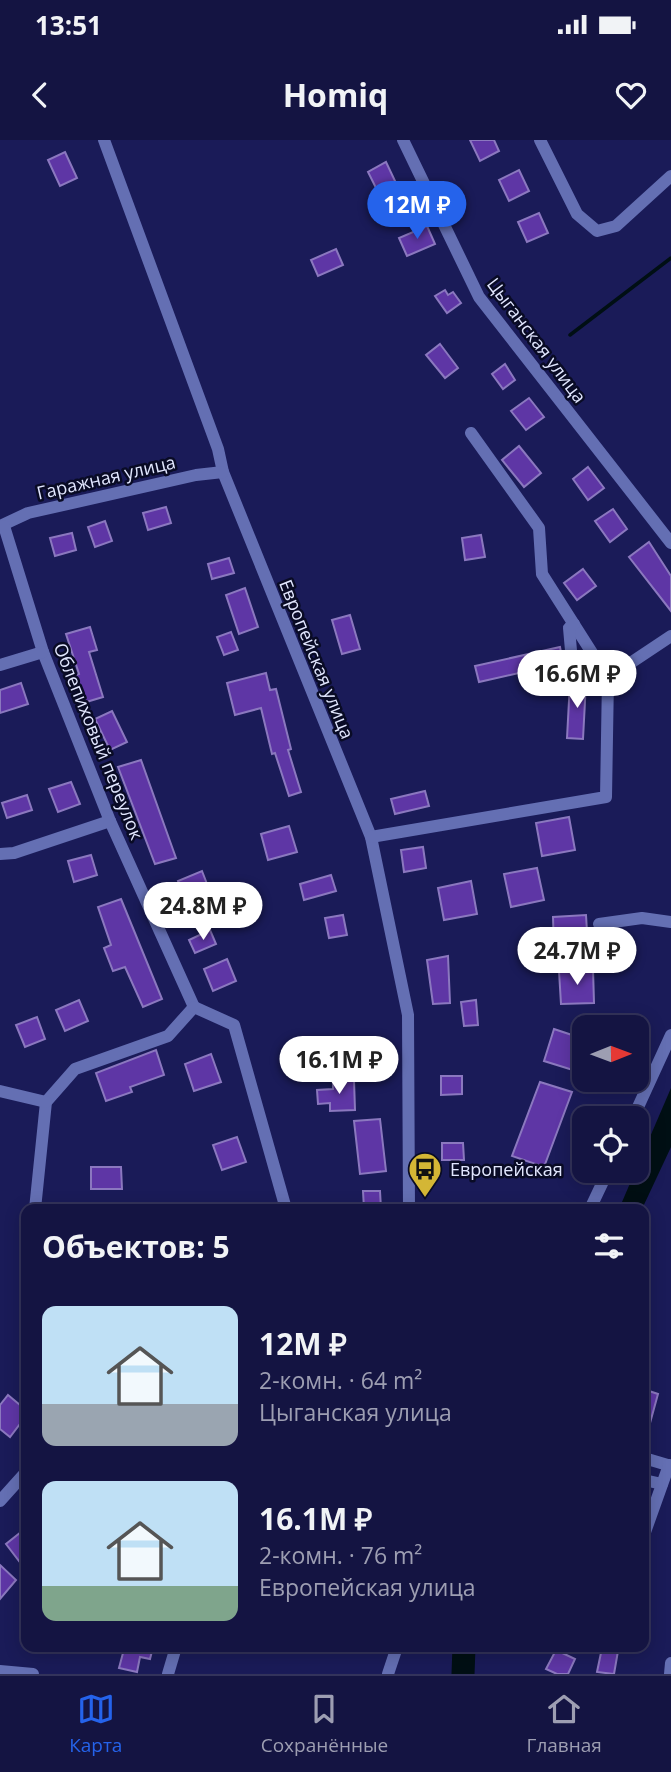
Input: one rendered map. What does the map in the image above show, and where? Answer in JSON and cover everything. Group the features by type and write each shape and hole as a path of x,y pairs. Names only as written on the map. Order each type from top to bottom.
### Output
{"street":[{"name":"Европейская улица","path":"104,140 218,449 223,472 371,837 408,1015 409,1204"},
{"name":"Цыганская улица","path":"403,140 479,297 671,543"},
{"path":"540,140 577,214 597,232 616,226 671,176"},
{"path":"371,837 606,797 606,674 542,574 539,528 471,433"},
{"name":"Гаражная улица","path":"1,527 28,513 196,475 223,472"},
{"name":"Облепиховый переулок","path":"1,527 43,652 110,821 194,1007"},
{"path":"573,673 569,628 575,625"},
{"path":"544,675 606,674 671,636"},
{"path":"0,665 43,652"},
{"path":"0,854 15,853 110,821"},
{"path":"599,924 642,918 671,922"},
{"path":"36,1204 46,1102 75,1069 168,1036 194,1007 234,1025 285,1204"},
{"path":"638,1106 671,1035"},
{"path":"0,1091 46,1102"},
{"path":"592,1204 602,1183"},
{"path":"649,1460 670,1466 649,1521"},
{"path":"0,1501 21,1478"},
{"path":"649,1481 662,1484"},
{"path":"168,1674 175,1652"},
{"path":"388,1674 395,1652"},
{"path":"670,1674 671,1664"},
{"path":"0,1671 33,1674"}],"shaded area":[{"path":"671,1088 671,1147 644,1204 621,1204 630,1183 649,1183 649,1139"}],"building":[{"path":"470,140 494,140 499,151 480,161"},
{"path":"65,152 77,178 60,186 48,160"},
{"path":"386,162 396,183 378,192 368,172"},
{"path":"519,170 529,191 509,201 499,180"},
{"path":"539,213 548,233 527,242 518,222"},
{"path":"427,226 435,244 407,256 399,238"},
{"path":"336,249 343,265 318,276 311,260"},
{"path":"445,290 448,295 453,292 461,303 447,313 435,296"},
{"path":"440,344 458,368 445,378 426,355"},
{"path":"505,364 515,380 503,389 492,374"},
{"path":"529,398 544,417 526,430 511,411"},
{"path":"519,446 541,473 524,487 502,460"},
{"path":"588,467 604,488 588,500 573,479"},
{"path":"166,507 171,523 148,530 143,513"},
{"path":"613,509 627,529 610,542 595,521"},
{"path":"105,521 112,541 95,547 88,527"},
{"path":"72,533 76,550 55,556 50,538"},
{"path":"481,535 485,557 465,560 462,538"},
{"path":"649,542 671,576 671,611 629,557"},
{"path":"229,558 234,573 212,579 208,564"},
{"path":"583,569 596,586 577,600 564,583"},
{"path":"245,588 258,627 239,634 226,595"},
{"path":"350,615 360,649 342,654 332,620"},
{"path":"90,627 97,650 89,652 103,697 83,703 74,676 79,674 66,634"},
{"path":"231,632 238,650 224,655 217,637"},
{"path":"560,647 563,663 479,682 475,666"},
{"path":"266,673 270,690 276,689 291,749 288,750 301,792 289,796 275,753 272,754 261,708 235,715 227,683"},
{"path":"570,682 586,682 583,739 567,738"},
{"path":"21,683 28,704 0,713 0,690"},
{"path":"112,711 127,742 110,750 95,719"},
{"path":"141,760 176,858 155,864 118,767"},
{"path":"71,782 80,804 58,812 49,789"},
{"path":"425,791 429,806 395,814 391,799"},
{"path":"27,795 32,810 7,818 2,803"},
{"path":"569,817 575,850 542,856 536,823"},
{"path":"289,826 297,852 268,860 261,834"},
{"path":"423,847 426,868 404,872 401,850"},
{"path":"91,855 97,875 74,882 68,861"},
{"path":"537,868 544,900 511,907 504,874"},
{"path":"202,871 212,897 189,907 178,881"},
{"path":"331,875 336,891 304,900 300,884"},
{"path":"471,881 477,914 444,920 438,888"},
{"path":"121,899 162,999 143,1007 125,967 113,971 104,948 111,945 98,907"},
{"path":"343,915 347,935 329,938 325,918"},
{"path":"586,915 588,948 554,950 553,917"},
{"path":"210,930 216,944 195,953 189,940"},
{"path":"448,956 450,1003 433,1004 427,960"},
{"path":"227,959 236,981 213,991 204,969"},
{"path":"593,969 594,1003 561,1004 559,971"},
{"path":"79,1000 88,1021 65,1031 56,1010"},
{"path":"476,1000 478,1025 464,1026 461,1002"},
{"path":"37,1017 45,1039 25,1047 16,1025"},
{"path":"554,1029 572,1035 572,1070 544,1061"},
{"path":"367,1041 368,1063 347,1064 346,1042"},
{"path":"156,1050 164,1075 130,1087 132,1092 106,1101 96,1073"},
{"path":"211,1054 221,1082 194,1091 185,1064"},
{"path":"441,1076 462,1076 462,1094 441,1095"},
{"path":"333,1080 354,1080 355,1110 330,1111 330,1103 318,1104 317,1090 333,1089"},
{"path":"540,1082 572,1092 544,1167 512,1156"},
{"path":"380,1119 386,1171 360,1174 354,1121"},
{"path":"237,1137 246,1162 222,1170 213,1145"},
{"path":"442,1143 463,1143 464,1160 442,1160"},
{"path":"91,1167 121,1167 122,1189 91,1189"},
{"path":"363,1191 380,1191 381,1204 364,1204"},
{"path":"649,1391 658,1394 649,1427"},
{"path":"8,1395 21,1406 21,1423 10,1437 0,1429 0,1405"},
{"path":"21,1532 21,1559 19,1561 6,1544"},
{"path":"0,1565 16,1580 0,1599"},
{"path":"119,1652 152,1652 150,1659 140,1657 137,1672 119,1668 123,1653"},
{"path":"555,1652 575,1659 568,1674 557,1674 546,1669"},
{"path":"601,1652 618,1652 614,1674 597,1672"}],"waterway":[{"path":"570,335 671,258"},
{"path":"463,1674 464,1652"}],"place":[{"name":"Европейская","path":"425,1199"}]}
